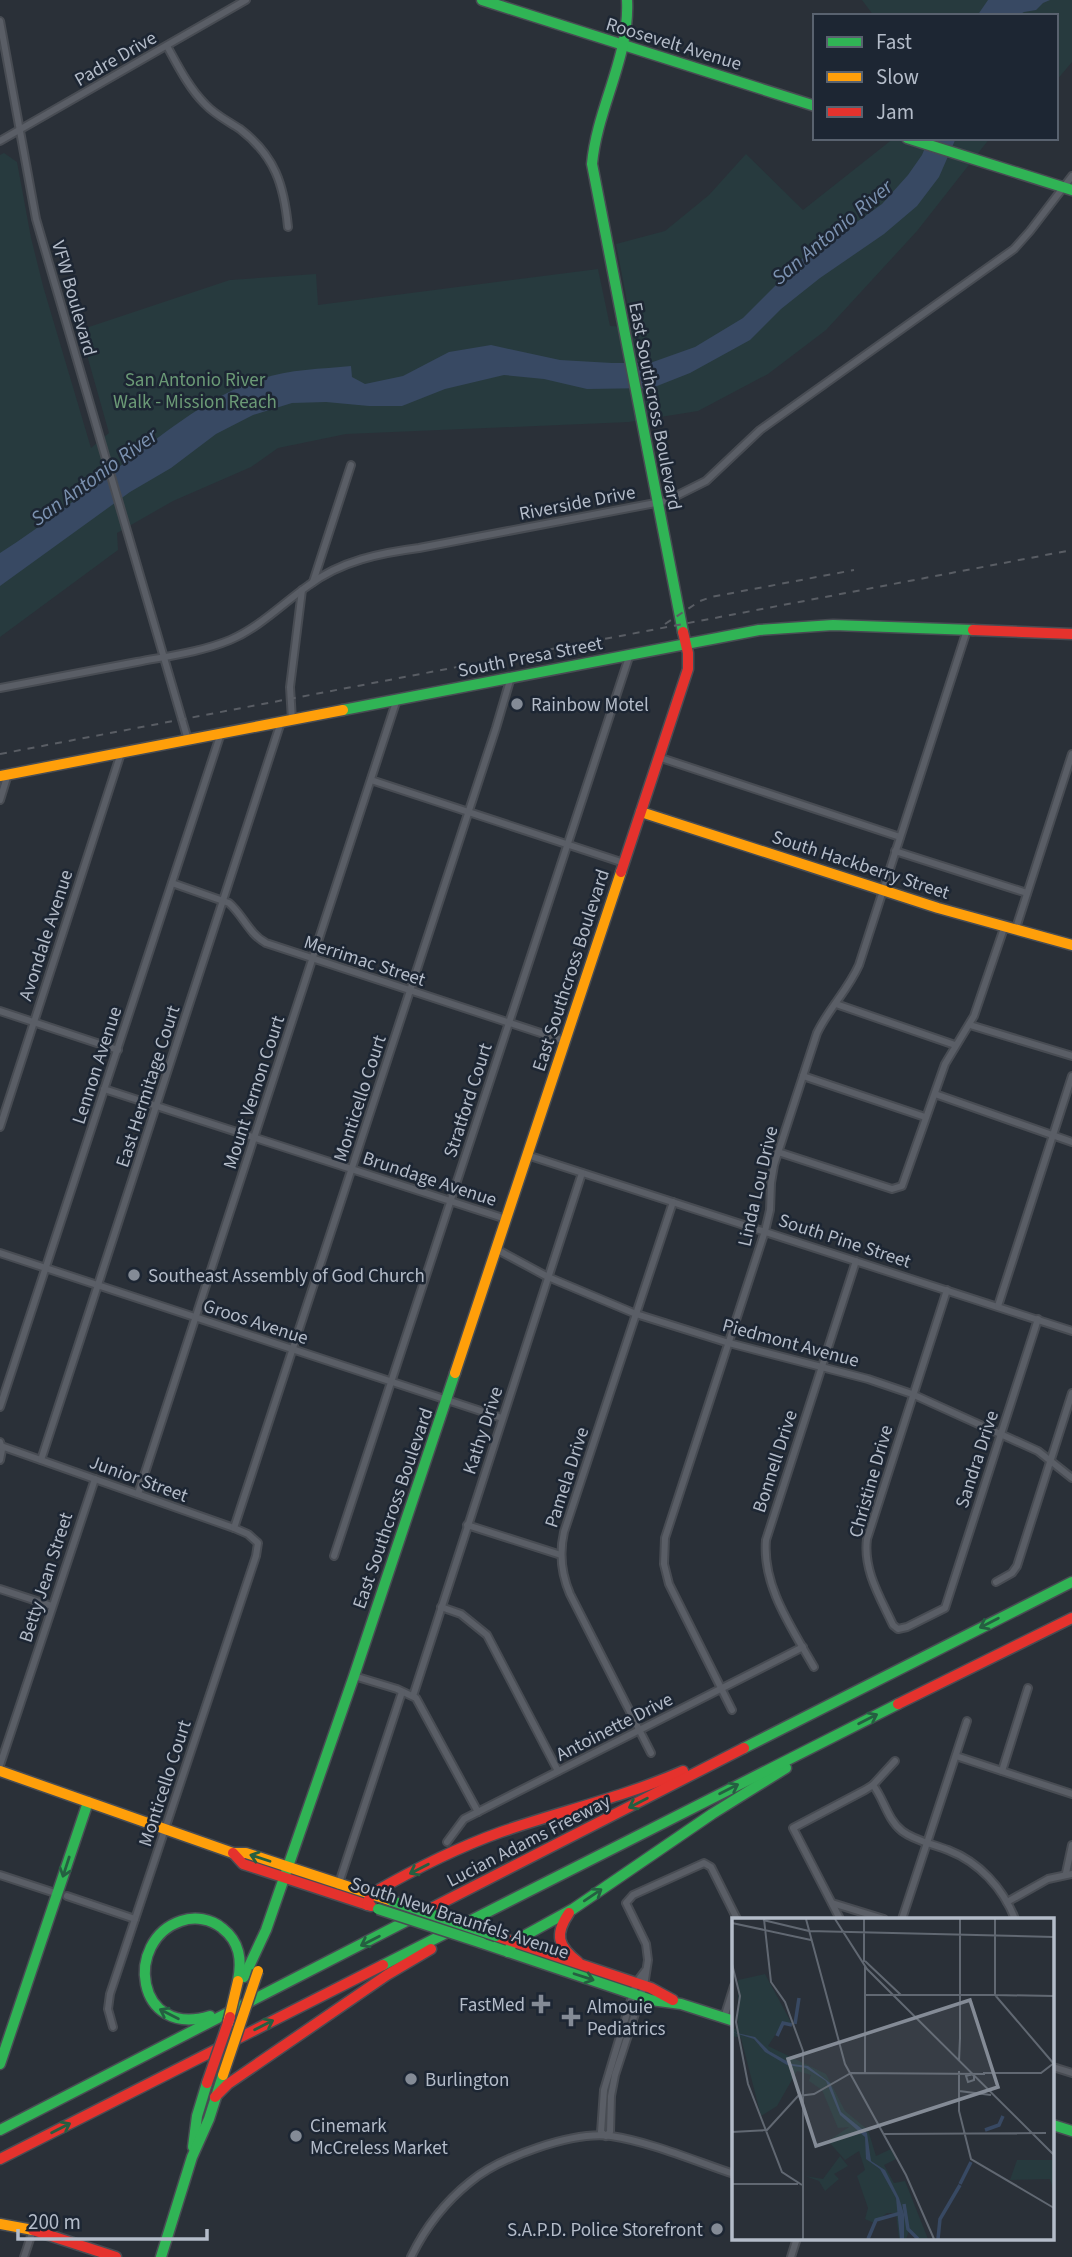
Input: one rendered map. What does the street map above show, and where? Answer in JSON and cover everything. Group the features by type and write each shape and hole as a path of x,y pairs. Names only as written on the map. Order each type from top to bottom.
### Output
{"main road":[{"name":"Roosevelt Avenue","path":"482,0 813,105"},
{"name":"East Southcross Boulevard","path":"191,2157 197,2116 241,1979 266,1930 354,1676 688,669 689,661 640,421 592,164 597,125 623,46 628,16 627,0"},
{"path":"913,140 1067,189"},
{"name":"South Presa Street","path":"4,775 760,630 814,625 1072,634"},
{"name":"South Hackberry Street","path":"640,811 938,908 1072,944"},
{"name":"Lucian Adams Freeway","path":"0,2130 1072,1580"},
{"path":"0,2159 1072,1618"},
{"path":"367,1905 371,1894 452,1852 499,1833 660,1781 758,1733 807,1716"},
{"path":"509,1952 513,1942 573,1909 712,1814 779,1773 807,1750"},
{"name":"South New Braunfels Avenue","path":"0,1771 233,1853 246,1853 578,1962 638,1990"},
{"path":"0,2064 88,1802"},
{"name":"South New Braunfels Avenue","path":"233,1853 243,1864 284,1878 509,1952 729,2019"},
{"path":"215,2097 228,2084 387,1975 515,1898"},
{"path":"573,1909 561,1923 559,1932 561,1946 566,1954 578,1962"},
{"path":"241,1979 240,1956 231,1935 219,1925 198,1919 176,1923 162,1933 148,1957 144,1976 149,1996 160,2010 170,2017 191,2021 206,2018 278,1987"},
{"name":"East Southcross Boulevard","path":"161,2257 191,2157 223,2075 258,1971 266,1930"},
{"path":"1054,2125 1072,2131"},
{"path":"0,2224 33,2230 116,2257"}],"street":[{"name":"Padre Drive","path":"0,141 246,0"},
{"name":"VFW Boulevard","path":"0,20 36,219 188,740"},
{"path":"167,46 189,85 205,104 250,138 266,155 284,192 288,227"},
{"name":"Riverside Drive","path":"0,688 164,657 234,638 258,624 313,582 336,569 382,553 666,501 706,481 760,430 792,406 1000,261 1021,243 1067,189 1072,176"},
{"path":"313,582 351,465"},
{"path":"287,721 302,590"},
{"name":"Linda Lou Drive","path":"732,1710 669,1584 664,1564 667,1529 765,1231 772,1200 772,1174 817,1033 855,974 967,630"},
{"name":"Stratford Court","path":"334,1556 630,654"},
{"name":"Monticello Court","path":"234,1528 511,677"},
{"name":"Mount Vernon Court","path":"138,1494 397,699"},
{"name":"East Hermitage Court","path":"41,1460 223,901 287,721"},
{"name":"Lennon Avenue","path":"0,1407 221,733"},
{"name":"Avondale Avenue","path":"0,1127 121,753"},
{"path":"1016,928 1072,754"},
{"path":"658,757 900,837"},
{"path":"0,800 4,775"},
{"path":"371,780 624,863"},
{"path":"895,850 1027,893"},
{"name":"Merrimac Street","path":"172,883 223,901 234,908 259,939 313,960 565,1041"},
{"path":"778,1152 892,1189 899,1188 905,1182 945,1064 970,1024 1005,925"},
{"path":"836,1003 955,1045"},
{"path":"0,1011 118,1050"},
{"path":"970,1024 1072,1056"},
{"path":"803,1076 925,1117"},
{"path":"998,1306 1072,1076"},
{"name":"Brundage Avenue","path":"104,1089 506,1219"},
{"path":"935,1094 1072,1142"},
{"name":"South Pine Street","path":"527,1155 1072,1331"},
{"name":"Kathy Drive","path":"413,1696 582,1173"},
{"name":"Pamela Drive","path":"652,1753 570,1594 563,1576 561,1555 564,1532 673,1202"},
{"name":"Piedmont Avenue","path":"495,1249 548,1277 636,1314 729,1343 868,1379 912,1394 1038,1451 1072,1478"},
{"name":"Groos Avenue","path":"0,1253 502,1418"},
{"name":"Bonnell Drive","path":"814,1667 769,1579 765,1550 772,1516 856,1261"},
{"name":"Christine Drive","path":"944,1608 898,1629 893,1625 871,1578 866,1550 868,1533 947,1290"},
{"name":"Sandra Drive","path":"944,1608 1038,1319"},
{"path":"996,1582 1012,1573 1017,1566 1072,1393"},
{"path":"0,1460 1,1444"},
{"name":"Junior Street","path":"1,1444 234,1528 255,1538 258,1549"},
{"name":"Betty Jean Street","path":"0,1765 95,1479"},
{"path":"467,1525 561,1555"},
{"name":"Monticello Court","path":"113,2027 108,2003 258,1549"},
{"path":"0,1589 52,1606"},
{"path":"440,1607 461,1614 487,1634 558,1771"},
{"name":"Antoinette Drive","path":"447,1842 464,1819 803,1647"},
{"path":"354,1676 413,1696 419,1702 478,1812"},
{"path":"1002,1771 1028,1688"},
{"path":"335,1894 402,1692"},
{"path":"902,1918 967,1721"},
{"path":"956,1756 1072,1794"},
{"path":"840,1918 793,1828 873,1785 895,1761"},
{"path":"873,1785 898,1827 910,1836 951,1851 975,1865 994,1883 1015,1918"},
{"path":"1007,1902 1048,1879 1069,1874 1072,1845"},
{"path":"606,2136 610,2132 611,2096 615,2075 648,1960 646,1944 626,1903 633,1895 707,1863 736,1918"},
{"path":"0,1875 52,1892"},
{"path":"67,1896 135,1919"},
{"path":"832,1903 881,1918"},
{"path":"729,2019 732,1999"},
{"path":"1054,2067 1072,2073"},
{"path":"411,2257 434,2219 472,2180 506,2161 569,2139 606,2136 641,2143 732,2173"},
{"path":"24,2257 33,2230"},
{"path":"791,2257 796,2240"}],"green space":[{"path":"862,0 1072,0 1072,62 1058,79 1058,14 872,14"},
{"name":"San Antonio River Walk - Mission Reach","path":"891,140 988,140 917,231 826,330 768,374 698,411 629,422 346,434 278,448 251,467 173,501 117,533 118,550 0,637 0,155 4,153 17,162 43,286 91,448 109,433 80,330 230,280 316,274 318,305 598,269 610,326 632,327 616,244 665,231 709,195 746,154 803,210"}],"water":[{"path":"988,0 1050,0 1036,10 1020,14 978,14"},
{"name":"San Antonio River","path":"928,140 955,140 939,177 917,206 884,234 820,278 781,309 750,340 690,373 652,388 587,389 544,379 504,375 445,389 402,406 292,403 253,415 216,434 171,468 130,492 0,586 0,553 185,418 229,392 261,379 294,371 351,366 352,377 365,384 403,376 449,352 491,345 560,360 650,363 695,347 743,318 814,247 882,204 922,155"}],"railway":[{"path":"0,754 1072,550"},
{"path":"665,624 700,601 711,597 854,570"}],"traffic: fast":[{"path":"482,0 813,105"},
{"path":"627,0 624,42 600,123 592,164 683,632"},
{"path":"913,140 1072,190"},
{"path":"343,710 759,630 833,625 973,630"},
{"path":"244,1977 266,1930 455,1373"},
{"path":"744,1748 1072,1582"},
{"path":"383,1965 898,1704"},
{"path":"508,1952 513,1942 573,1909 712,1814 786,1768"},
{"path":"0,2064 88,1802"},
{"path":"392,1901 496,1936"},
{"path":"378,1909 482,1943"},
{"path":"0,2130 422,1913"},
{"path":"210,2016 185,2019 166,2014 153,2001 146,1984 145,1965 151,1947 163,1931 181,1921 192,1919 203,1919 218,1925 236,1945 240,1966 238,1981"},
{"path":"482,1943 651,2000 681,2004 732,2020"},
{"path":"161,2257 192,2157 209,2119 223,2075"},
{"path":"193,2147 197,2116 207,2083"},
{"path":"1054,2125 1072,2131"}],"traffic: slow":[{"path":"0,776 343,710"},
{"path":"641,812 938,908 1072,945"},
{"path":"455,1373 621,872"},
{"path":"0,1771 233,1853 246,1853 392,1901"},
{"path":"223,2075 258,1971"},
{"path":"228,2023 238,1981"},
{"path":"0,2224 33,2230"}],"traffic: jam":[{"path":"973,630 1072,634"},
{"path":"621,872 688,669 688,653 683,632"},
{"path":"898,1704 1072,1618"},
{"path":"422,1913 744,1748"},
{"path":"367,1905 371,1894 468,1845 638,1789 683,1771"},
{"path":"233,1853 243,1864 371,1906"},
{"path":"569,1913 561,1928 560,1940 566,1951 578,1962"},
{"path":"496,1936 651,1988 673,2000"},
{"path":"215,2097 228,2084 387,1975 431,1949"},
{"path":"0,2159 383,1965"},
{"path":"207,2083 230,2017"},
{"path":"33,2230 116,2257"}],"place":[{"name":"Rainbow Motel","path":"517,704"},
{"name":"Southeast Assembly of God Church","path":"134,1275"},
{"name":"FastMed","path":"541,2004"},
{"name":"Almouie Pediatrics","path":"571,2017"},
{"name":"Burlington","path":"411,2079"},
{"name":"Cinemark McCreless Market","path":"296,2136"},
{"name":"S.A.P.D. Police Storefront","path":"717,2229"}]}
